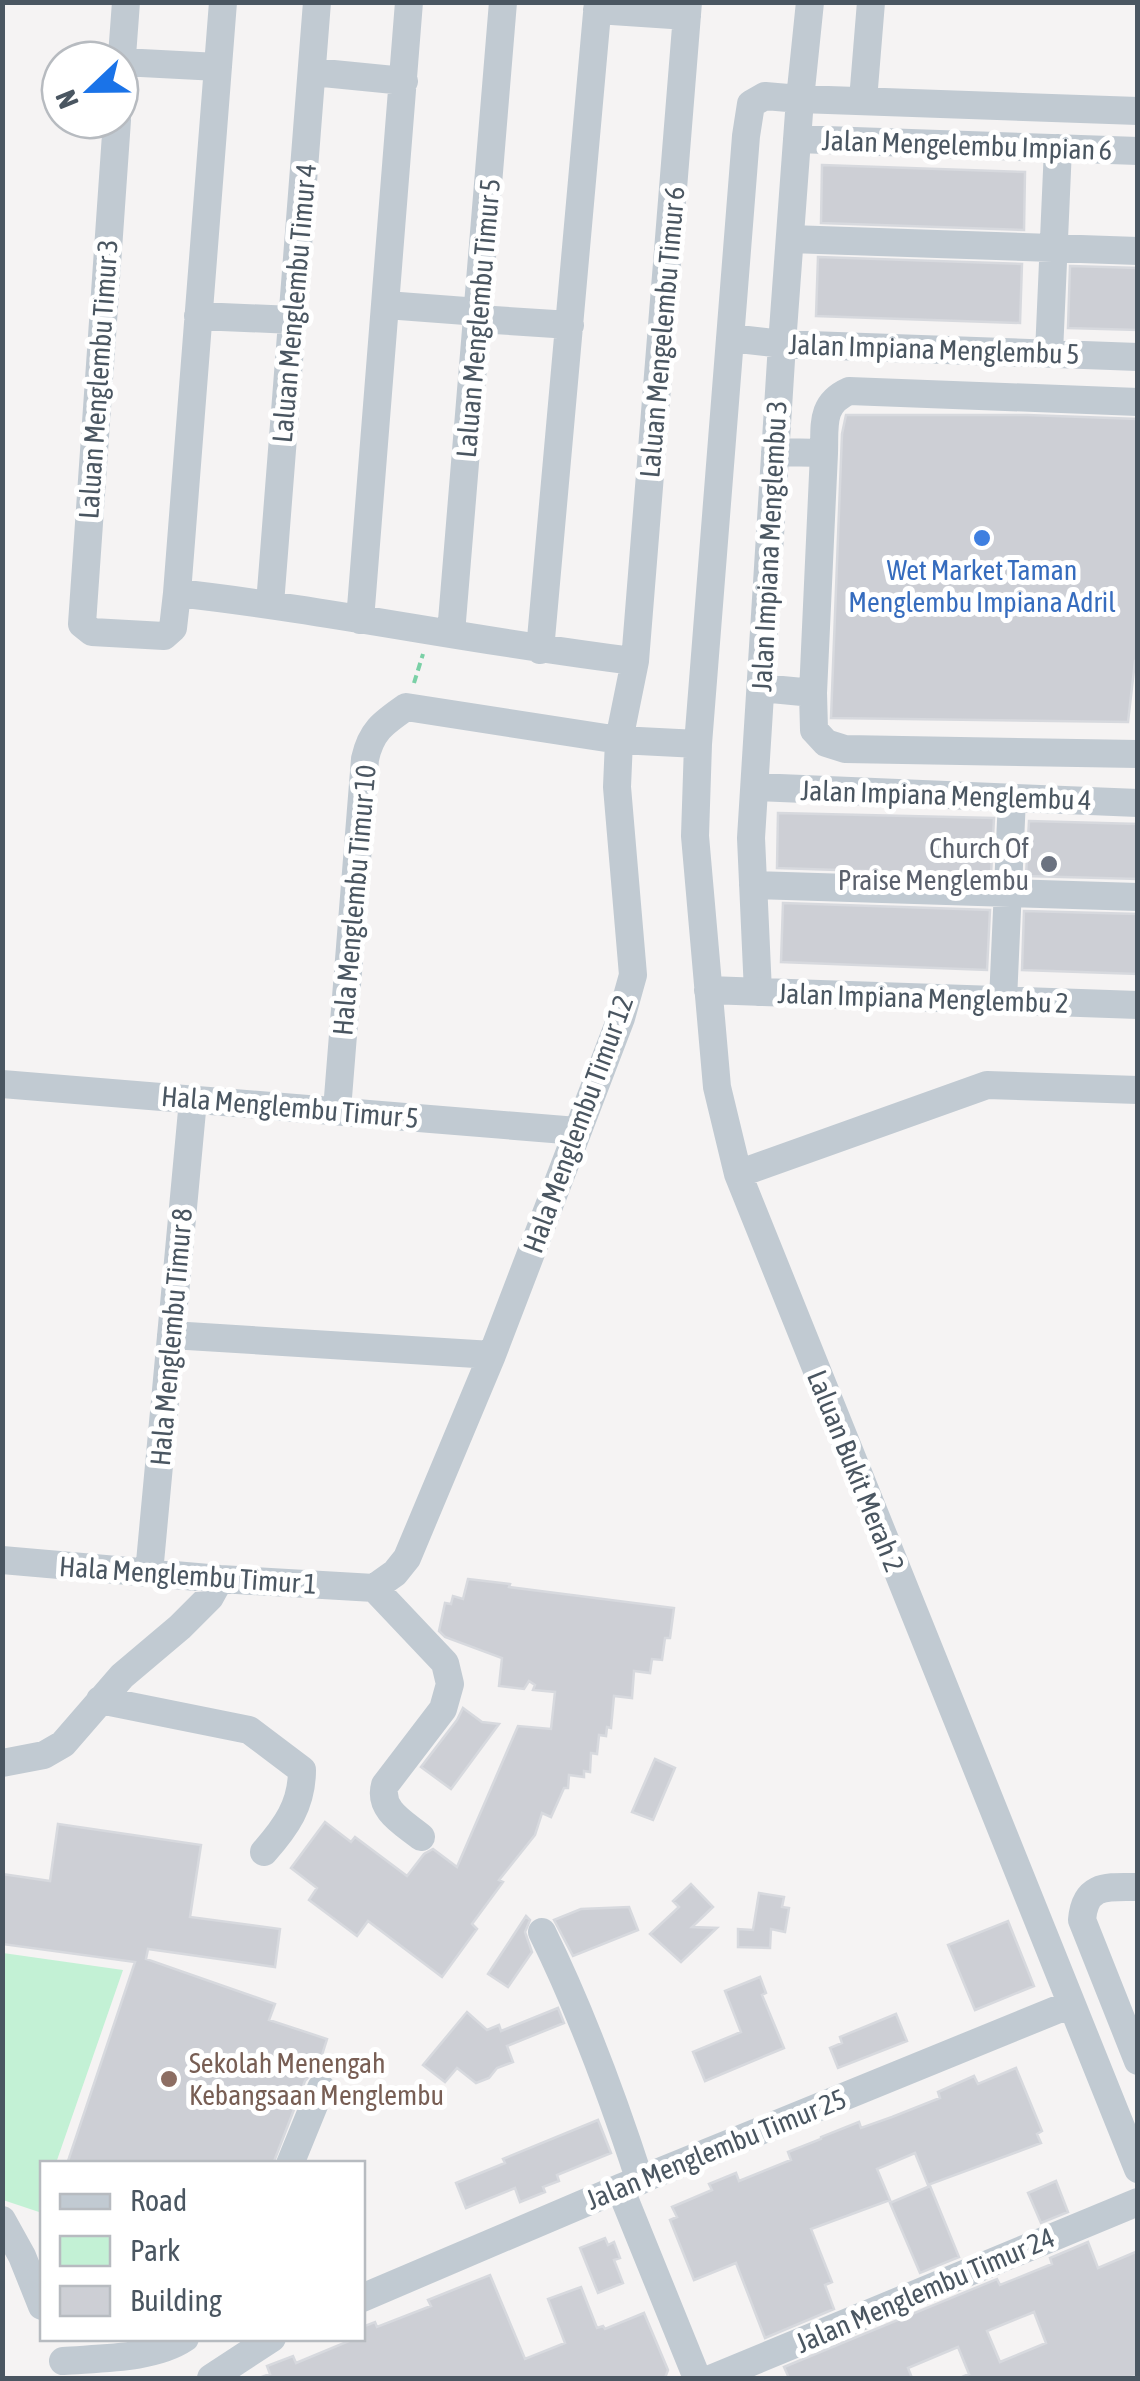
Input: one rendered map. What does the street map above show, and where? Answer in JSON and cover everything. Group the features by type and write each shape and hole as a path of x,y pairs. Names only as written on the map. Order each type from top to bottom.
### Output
{"street":[{"path":"123,40 126,2"},
{"path":"223,2 177,593 270,604 540,650 635,661"},
{"name":"Laluan Menglembu Timur 4","path":"270,604 317,2"},
{"path":"360,620 410,2"},
{"name":"Laluan Menglembu Timur 5","path":"441,631 478,316 503,2"},
{"name":"Jalan Impiana Menglembu 3","path":"758,992 751,838 782,344 810,2"},
{"path":"863,100 871,2"},
{"path":"540,650 597,6 688,9"},
{"name":"Laluan Mengelembu Timur 6","path":"620,740 635,661 688,9"},
{"path":"140,72 218,68"},
{"path":"312,72 404,81"},
{"name":"Laluan Bukit Merah 2","path":"800,99 765,96 752,104 746,136 698,744 695,836 716,1087 738,1174 1138,2169"},
{"path":"800,99 1138,111"},
{"name":"Jalan Mengelembu Impian 6","path":"797,139 1138,151"},
{"name":"Laluan Menglembu Timur 3","path":"116,140 82,624 92,632 164,636 173,628 177,593"},
{"path":"1049,353 1058,148"},
{"path":"790,239 1138,251"},
{"path":"386,305 570,325"},
{"path":"198,316 292,320"},
{"name":"Jalan Impiana Menglembu 5","path":"730,338 782,344 1138,357"},
{"path":"1138,402 849,391 835,397 825,414 814,693 814,730 826,743 845,749 1138,754"},
{"path":"775,452 824,453"},
{"path":"761,688 814,693"},
{"path":"406,707 620,740 698,744"},
{"name":"Hala Menglembu Timur 10","path":"337,1110 365,759 368,742 382,724 406,707"},
{"name":"Hala Menglembu Timur 12","path":"374,1588 407,1558 492,1355 621,1018 633,975 617,787 620,740"},
{"name":"Jalan Impiana Menglembu 4","path":"755,787 1138,803"},
{"path":"1003,1000 1012,798"},
{"path":"753,885 1138,898"},
{"name":"Jalan Impiana Menglembu 2","path":"708,990 1138,1005"},
{"name":"Hala Menglembu Timur 5","path":"2,1084 577,1131"},
{"path":"738,1174 987,1085 1138,1090"},
{"name":"Hala Menglembu Timur 8","path":"149,1573 193,1100"},
{"path":"172,1335 492,1355"},
{"name":"Hala Menglembu Timur 1","path":"2,1560 374,1588"},
{"path":"2,1763 44,1755 63,1744 122,1676 210,1597 220,1579"},
{"path":"374,1588 445,1662 450,1684 443,1708 385,1785 382,1796 387,1808 422,1837"},
{"path":"100,1700 249,1730 302,1770 302,1792 292,1815 264,1852"},
{"path":"1138,1887 1105,1887 1090,1894 1082,1920 1138,2061"},
{"path":"542,1932 597,2054 630,2184 698,2378"},
{"name":"Jalan Menglembu Timur 25","path":"365,2297 1071,2004"},
{"path":"291,2161 320,2088"},
{"name":"Jalan Menglembu Timur 24","path":"713,2378 1138,2202"},
{"path":"2,2220 40,2301"},
{"path":"63,2359 159,2350 181,2341"},
{"path":"210,2378 267,2341"}],"path":[{"path":"406,707 441,631"}],"green space":[{"path":"3,1953 123,1970 57,2161 40,2161 39,2212 3,2200"}],"building":[{"path":"822,165 1025,172 1024,230 821,223"},
{"path":"818,257 1022,264 1020,323 816,316"},
{"path":"1070,266 1138,268 1138,330 1068,328"},
{"name":"Wet Market Taman Menglembu Impiana Adril","path":"846,415 1138,419 1138,661 1128,722 831,718 842,434"},
{"path":"778,813 994,818 991,875 777,868"},
{"path":"1029,821 1138,824 1138,879 1026,876"},
{"path":"783,903 990,910 987,970 781,962"},
{"path":"1024,911 1138,914 1138,974 1022,970"},
{"path":"468,1579 674,1608 662,1660 652,1659 650,1673 634,1671 632,1698 614,1696 611,1728 607,1727 606,1736 599,1735 597,1754 591,1753 590,1772 584,1771 584,1777 569,1775 568,1788 564,1788 551,1817 542,1813 535,1835 499,1880 503,1882 472,1924 477,1929 442,1977 368,1921 357,1936 309,1900 317,1888 291,1868 325,1822 351,1842 355,1837 407,1876 424,1854 433,1849 457,1867 518,1726 551,1729 555,1692 533,1690 535,1685 529,1681 524,1689 499,1686 502,1658 445,1637 439,1631 445,1603 451,1604 453,1596 463,1599"},
{"path":"463,1708 482,1722 499,1724 451,1789 421,1767"},
{"path":"655,1759 675,1768 653,1820 632,1812"},
{"path":"58,1824 201,1845 190,1917 280,1929 275,1967 148,1949 146,1959 275,2004 269,2020 327,2039 317,2071 305,2081 274,2161 68,2161 135,1962 2,1944 2,1874 50,1881"},
{"path":"691,1884 713,1907 692,1927 717,1928 681,1962 650,1934 679,1907 673,1901"},
{"path":"759,1893 784,1897 782,1907 789,1908 785,1932 771,1929 770,1948 738,1947 738,1929 753,1930"},
{"path":"629,1907 638,1930 573,1956 554,1920 581,1909"},
{"path":"526,1916 530,1920 525,1932 532,1952 508,1987 488,1974"},
{"path":"1008,1921 1034,1986 975,2010 948,1945"},
{"path":"760,1977 766,1993 762,1995 784,2048 705,2081 693,2052 741,2032 725,1991"},
{"path":"558,2008 564,2023 507,2046 513,2062 497,2068 489,2078 476,2083 457,2068 445,2082 423,2065 467,2012 487,2030 499,2025 501,2031"},
{"path":"896,2014 907,2041 838,2068 830,2048 842,2043 840,2037"},
{"path":"1016,2068 1042,2131 1037,2134 1041,2143 928,2185 915,2153 877,2169 890,2200 811,2229 832,2282 825,2285 834,2309 765,2338 736,2263 694,2280 670,2220 677,2217 672,2207 712,2190 709,2184 736,2173 739,2181 791,2160 788,2152 821,2137 859,2122 861,2128 940,2098 938,2092 974,2076 978,2084"},
{"path":"598,2120 611,2153 557,2175 559,2181 543,2187 545,2192 520,2202 515,2188 466,2208 456,2183"},
{"path":"1056,2181 1068,2212 1041,2223 1028,2193"},
{"path":"930,2186 959,2257 920,2273 890,2203"},
{"path":"605,2238 608,2245 614,2242 620,2258 614,2260 623,2283 598,2293 580,2248"},
{"path":"1088,2242 1098,2268 1138,2251 1138,2375 960,2378 969,2374 958,2347 908,2368 912,2378 789,2378 784,2367 997,2279 1000,2285 1052,2264 1050,2258","holes":["1034,2312 1046,2343 1000,2362 987,2331"]},
{"path":"490,2275 525,2359 565,2343 548,2299 581,2287 597,2328 605,2329 644,2313 668,2370 665,2378 259,2378 270,2374 267,2366 293,2356 296,2363 349,2341 365,2341 365,2326 375,2322 377,2327 431,2306 428,2300"}],"place":[{"name":"Wet Market Taman Menglembu Impiana Adril","path":"982,538"},
{"name":"Church Of Praise Menglembu","path":"1049,864"},
{"name":"Sekolah Menengah Kebangsaan Menglembu","path":"169,2079"}]}
